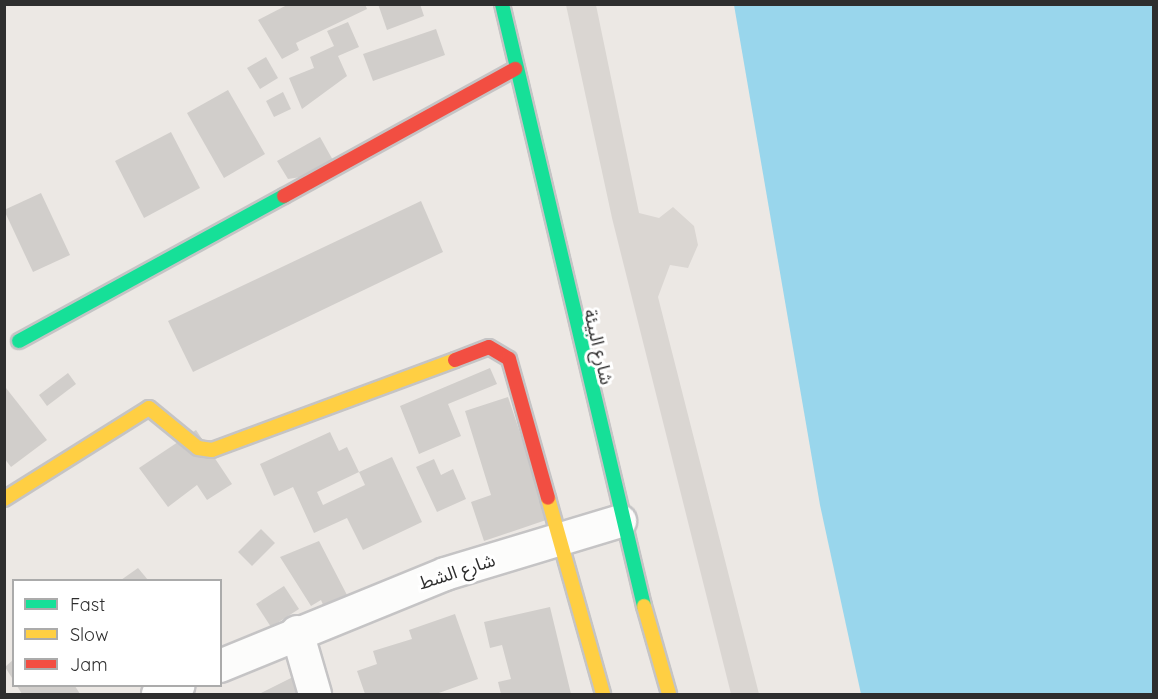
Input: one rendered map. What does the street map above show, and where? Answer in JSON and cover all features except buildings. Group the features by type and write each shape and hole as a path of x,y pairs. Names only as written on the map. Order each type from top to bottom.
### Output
{"street":[{"name":"شارع البيئة","path":"502,4 515,69 621,521 669,694"},
{"path":"19,341 515,69"},
{"path":"4,498 150,408 198,448 212,450 489,347 509,359 603,694"},
{"name":"شارع الشط","path":"222,665 297,632 445,574 621,521"},
{"path":"297,632 315,694"},
{"path":"158,694 176,687"}],"shaded area":[{"path":"566,5 596,5 639,213 659,218 673,207 694,226 698,245 688,268 670,265 658,297 759,694 731,694 612,218"}],"water":[{"path":"734,5 1153,5 1153,694 861,694 820,505"}],"traffic: fast":[{"path":"502,4 644,606"},
{"path":"19,341 284,196"}],"traffic: slow":[{"path":"4,499 149,408 198,448 212,450 455,360"},
{"path":"548,498 603,694"},
{"path":"644,606 669,694"}],"traffic: jam":[{"path":"284,196 515,69"},
{"path":"455,360 489,347 509,359 548,498"}]}
